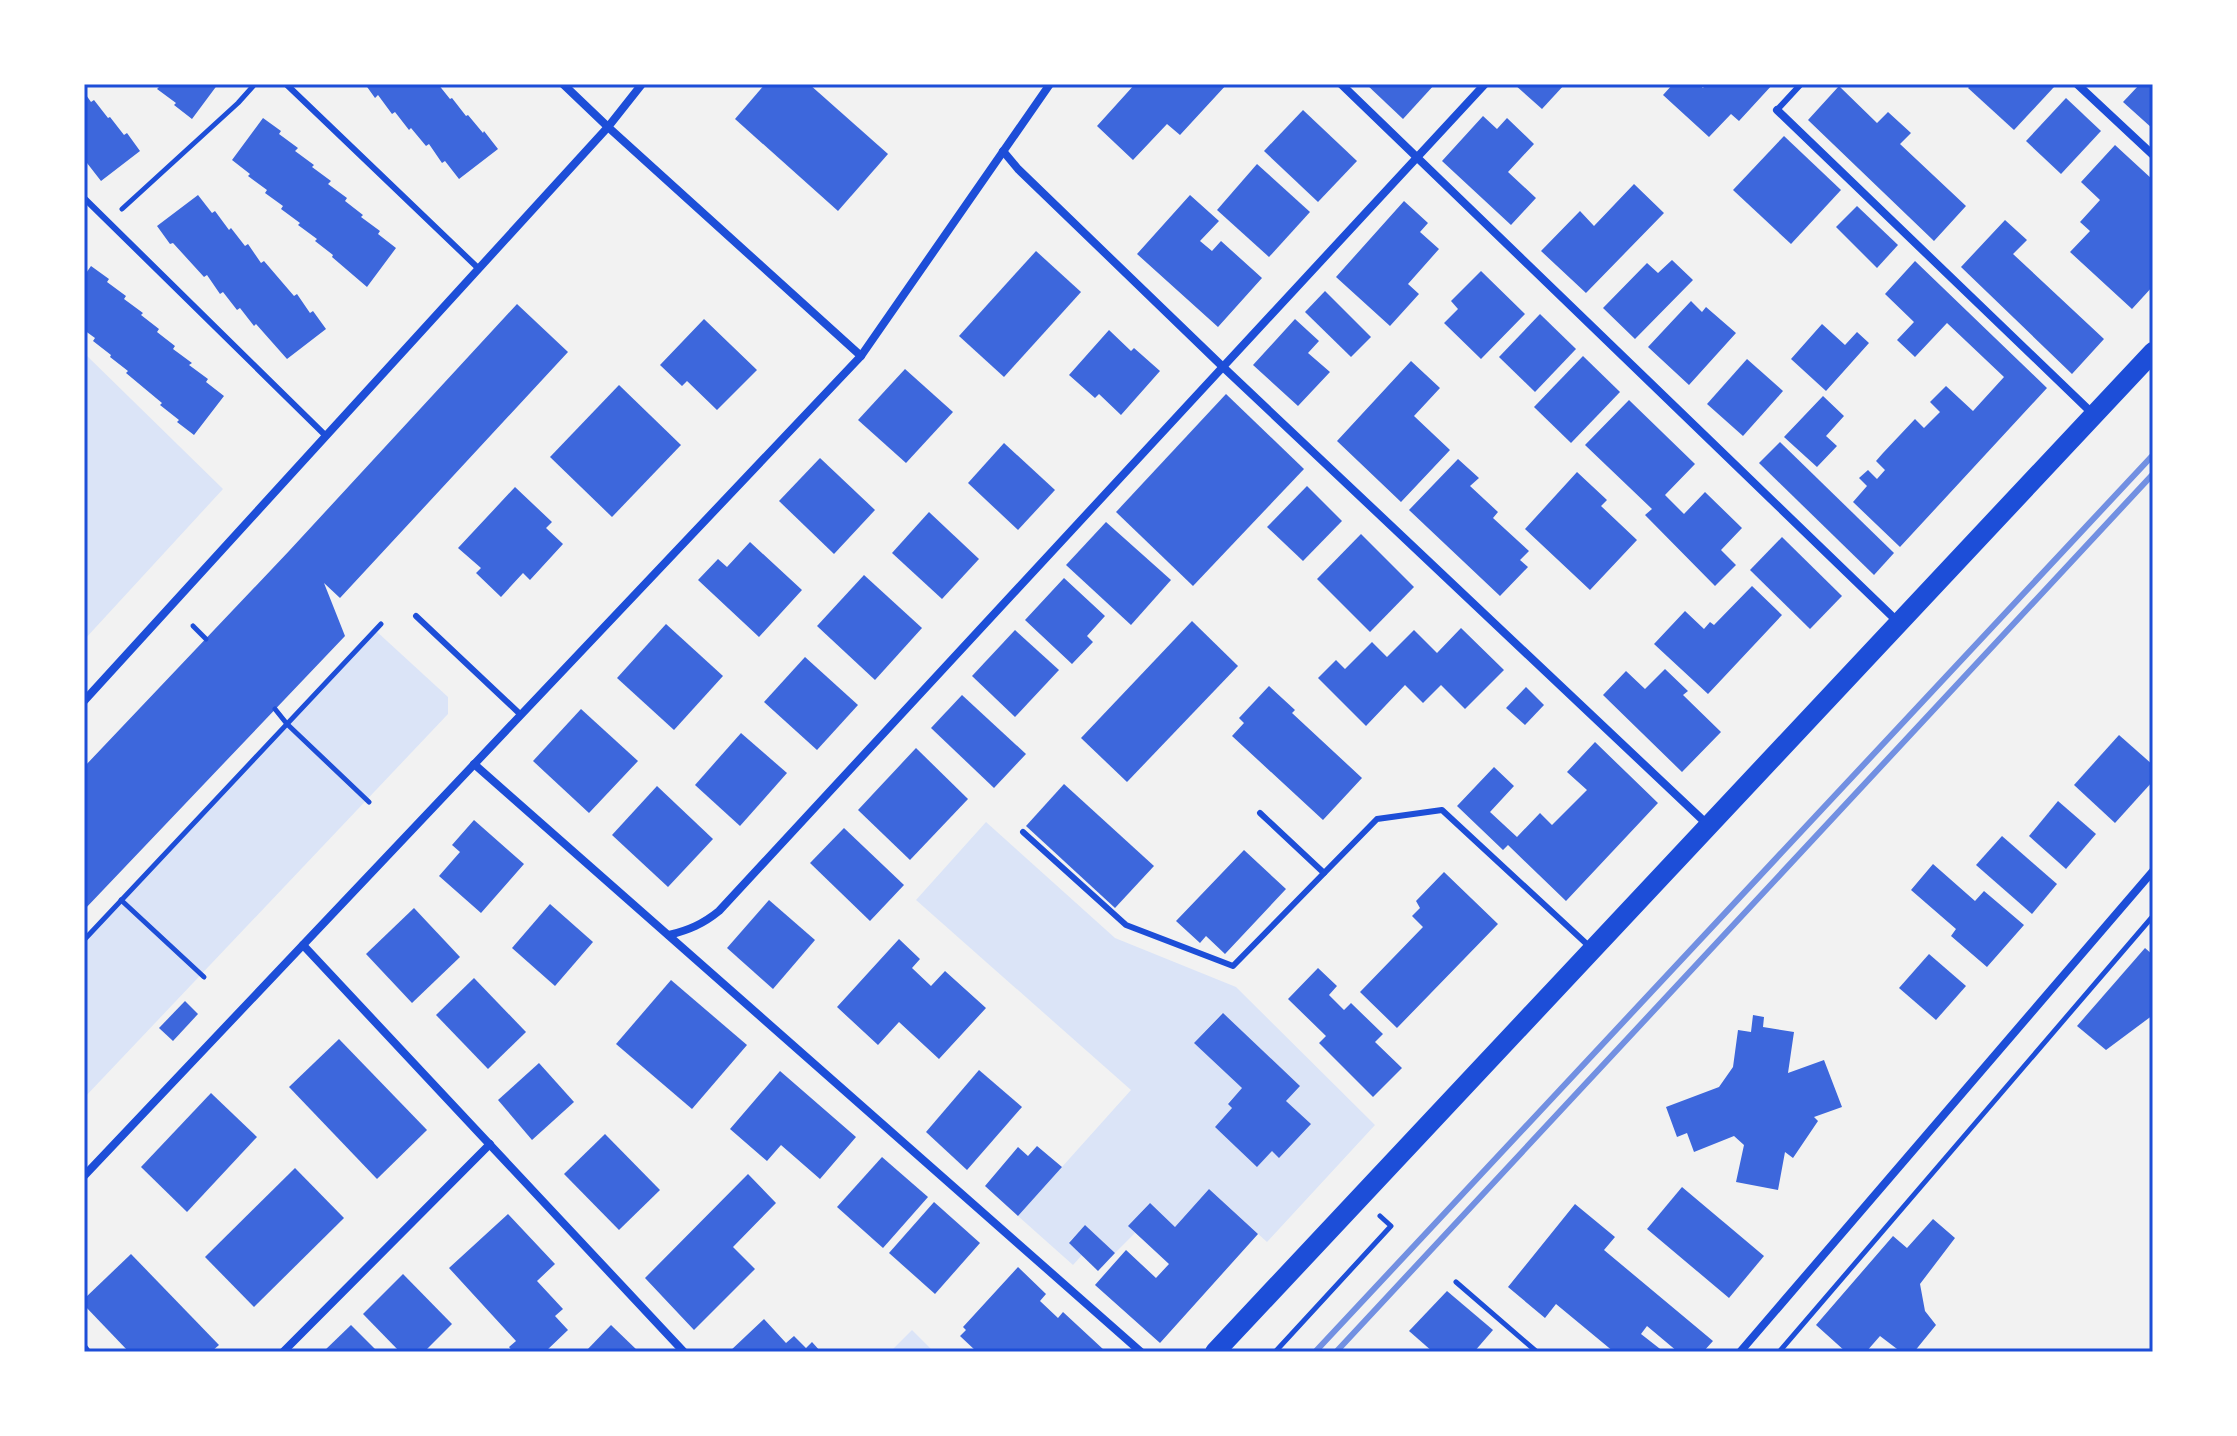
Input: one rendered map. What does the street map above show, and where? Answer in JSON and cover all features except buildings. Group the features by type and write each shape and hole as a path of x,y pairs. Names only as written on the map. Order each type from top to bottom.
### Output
{"main road":[{"path":"1215,1352 2153,352"}],"street":[{"path":"563,84 861,356"},
{"path":"84,701 608,127 642,84"},
{"path":"84,1176 861,356 1050,84"},
{"path":"1341,84 1899,623"},
{"path":"669,935 706,922 719,911 1485,84"},
{"path":"2077,84 2153,155"},
{"path":"1777,110 2094,415"},
{"path":"1003,151 1223,367 1709,825"},
{"path":"474,764 1141,1352"},
{"path":"1740,1352 2153,871"},
{"path":"303,945 684,1352"},
{"path":"283,1352 490,1144"}],"lane":[{"path":"286,84 478,268"},
{"path":"1777,110 1801,84"},
{"path":"84,198 325,435"},
{"path":"416,616 521,715"},
{"path":"1023,832 1126,925 1233,966 1377,819 1442,810 1593,949"},
{"path":"1260,813 1324,873"}],"path":[{"path":"108,222 255,84"},
{"path":"84,940 381,624"},
{"path":"193,626 206,639"},
{"path":"275,709 369,802"},
{"path":"121,900 204,977"},
{"path":"1779,1352 2153,916"},
{"path":"1275,1352 1391,1226 1377,1213"},
{"path":"1456,1282 1537,1352"}],"shaded area":[{"path":"84,353 223,489 84,640"},
{"path":"375,630 448,697 448,714 84,1098 84,940"},
{"path":"986,822 1115,938 1236,987 1375,1125 1267,1242 1209,1189 1175,1227 1149,1203 1129,1226 1135,1233 1115,1253 1085,1225 1069,1242 1082,1255 1073,1265 1018,1216 1131,1090 916,900","holes":["1222,1013 1299,1085 1286,1101 1310,1124 1272,1151 1257,1166 1215,1127 1232,1108 1228,1103 1242,1088 1194,1043"]},
{"path":"912,1330 934,1352 890,1352"}],"railway":[{"path":"1315,1352 2153,455"},
{"path":"1336,1352 2153,474"}]}
